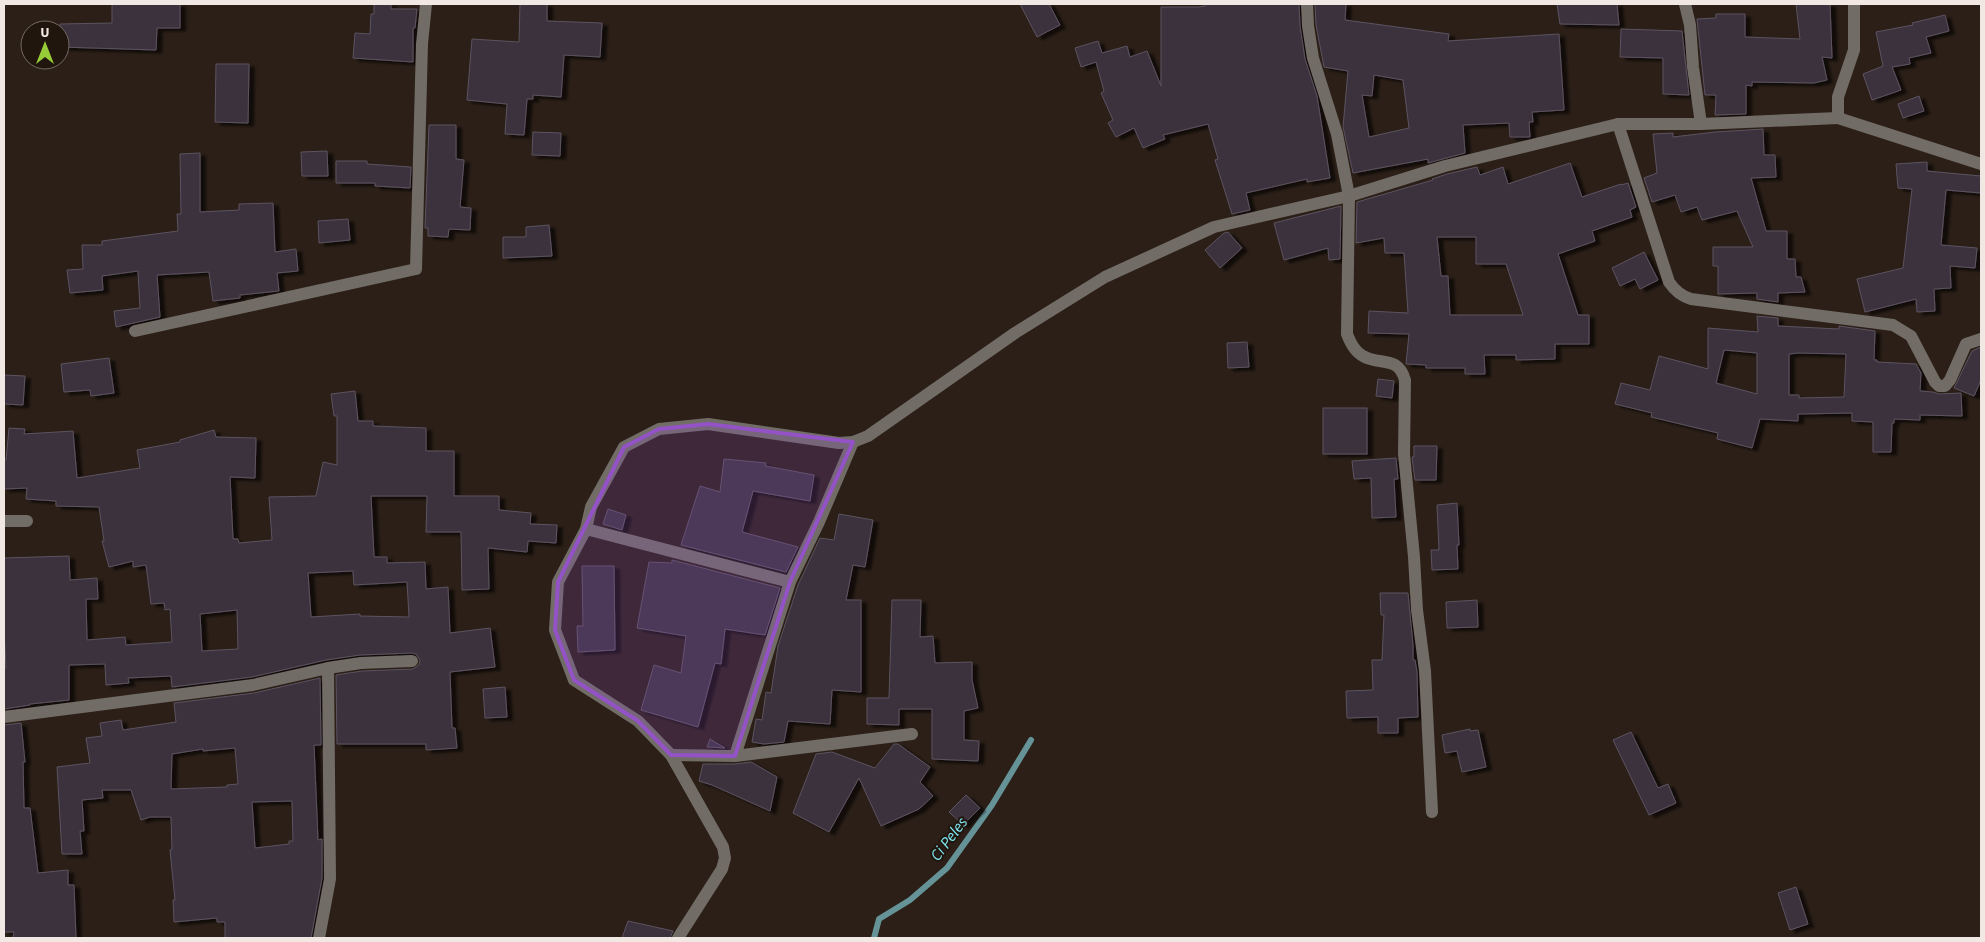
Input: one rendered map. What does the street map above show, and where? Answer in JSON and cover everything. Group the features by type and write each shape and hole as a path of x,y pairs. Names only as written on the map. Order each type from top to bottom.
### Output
{"street":[{"path":"135,331 416,269 422,44 426,4"},
{"path":"1307,4 1313,58 1337,134 1349,196 1347,334 1357,352 1364,357 1397,365 1402,371 1405,380 1404,454 1417,610 1425,671 1432,812"},
{"path":"1685,4 1690,25 1693,67 1701,124"},
{"path":"1838,118 1838,97 1854,50 1854,4"},
{"path":"678,938 722,869 725,858 723,848 671,755 638,721 574,680 555,630 558,582 586,529 591,507 624,447 659,429 708,424 839,443 853,442 868,436 1015,332 1105,277 1214,226 1349,196 1445,166 1618,124 1701,124 1838,118 1981,164"},
{"path":"1618,124 1669,282 1675,291 1683,296 1691,299 1893,325 1911,336 1935,382 1942,386 1945,386 1950,380 1966,344 1981,339"},
{"path":"735,756 790,582 819,522 853,442"},
{"path":"4,521 27,521"},
{"path":"586,529 790,582"},
{"path":"4,717 253,685 328,668 360,663 412,661"},
{"path":"319,938 330,879 328,668"},
{"path":"671,755 735,756 912,734"}],"highlighted area":[{"path":"708,424 853,442 790,582 735,756 671,755 638,721 574,680 555,630 558,582 624,447 659,429"}],"building":[{"path":"112,4 180,4 180,28 157,28 156,50 70,47 70,24 112,23"},
{"path":"374,4 391,4 391,9 417,9 415,28 413,28 413,62 353,58 355,33 370,34 371,14 374,14"},
{"path":"520,4 547,4 547,21 602,23 600,57 564,55 561,97 533,95 533,99 527,99 524,135 505,134 507,104 467,100 472,39 519,42"},
{"path":"1020,4 1049,4 1060,25 1037,37"},
{"path":"1205,4 1299,4 1305,59 1317,96 1330,178 1307,182 1307,179 1246,193 1250,210 1232,214 1215,160 1218,159 1208,124 1163,135 1165,139 1143,148 1134,128 1116,137 1108,123 1113,120 1101,93 1104,91 1096,62 1081,67 1075,48 1098,41 1102,53 1127,46 1130,57 1147,51 1161,86 1161,7 1198,7 1205,6"},
{"path":"1315,4 1346,4 1345,20 1449,34 1448,41 1559,34 1564,110 1532,112 1533,122 1529,122 1530,137 1510,137 1509,123 1463,125 1465,153 1428,163 1428,159 1353,173 1343,127 1348,71 1324,67 1316,25","holes":["1374,75 1403,80 1409,128 1369,137 1362,95 1372,96"]},
{"path":"1557,4 1617,4 1619,25 1560,24"},
{"path":"1796,4 1830,4 1832,58 1822,57 1827,80 1814,83 1752,82 1752,86 1746,85 1746,114 1715,115 1716,95 1705,95 1697,19 1716,18 1716,14 1745,14 1745,37 1800,39"},
{"path":"1945,15 1949,31 1926,37 1931,53 1909,58 1910,64 1892,67 1901,90 1872,100 1863,74 1883,66 1876,32 1913,25 1912,23"},
{"path":"1621,29 1682,31 1689,95 1663,94 1663,58 1620,57"},
{"path":"216,64 249,64 248,123 215,122"},
{"path":"1919,96 1924,111 1903,118 1898,104"},
{"path":"429,125 456,125 456,159 464,160 460,207 471,208 470,230 449,229 448,237 428,236 428,228 425,228"},
{"path":"1763,129 1764,155 1775,155 1776,177 1751,178 1766,231 1787,231 1787,259 1795,259 1796,277 1801,277 1805,292 1778,293 1778,302 1757,299 1757,293 1718,294 1718,266 1713,266 1713,247 1753,247 1737,211 1702,220 1697,207 1681,212 1675,195 1652,202 1644,178 1657,173 1653,134 1673,133 1673,137"},
{"path":"533,132 561,133 560,156 532,155"},
{"path":"327,151 328,176 302,176 301,152"},
{"path":"200,153 200,212 239,210 239,204 273,203 275,252 296,249 298,271 277,273 279,291 240,295 240,298 213,301 209,272 157,275 160,317 116,327 114,311 140,308 138,271 102,276 103,290 70,293 67,270 83,269 82,245 102,245 102,241 178,231 177,214 181,214 180,154"},
{"path":"336,161 367,161 367,164 411,167 410,188 375,186 375,183 336,183"},
{"path":"1927,162 1927,171 1981,176 1981,193 1946,190 1941,245 1977,248 1975,268 1950,266 1951,288 1934,289 1935,311 1917,312 1916,299 1865,312 1857,279 1903,268 1912,189 1898,188 1896,164"},
{"path":"1570,163 1582,197 1628,183 1636,207 1630,210 1632,217 1592,231 1595,241 1558,254 1578,315 1589,315 1589,344 1555,344 1555,359 1516,360 1516,355 1484,355 1485,374 1465,374 1465,368 1426,368 1426,365 1406,364 1409,334 1368,333 1369,311 1408,313 1404,253 1385,253 1384,238 1356,243 1357,202 1433,180 1447,174 1477,167 1480,175 1503,167 1508,184","holes":["1437,237 1476,237 1476,264 1506,264 1523,315 1450,315 1448,276 1441,276"]},
{"path":"1341,206 1340,259 1329,260 1328,248 1284,260 1274,223"},
{"path":"348,219 350,240 319,243 318,221"},
{"path":"549,225 552,256 503,258 503,237 526,237 526,227"},
{"path":"1228,232 1242,248 1220,268 1205,250 1224,233"},
{"path":"1644,252 1658,280 1640,289 1635,279 1620,286 1612,268"},
{"path":"1757,316 1778,318 1778,326 1839,329 1839,326 1875,331 1874,360 1877,360 1877,362 1916,364 1921,373 1920,391 1939,394 1961,393 1962,416 1920,415 1920,420 1894,419 1894,423 1892,423 1891,452 1873,452 1873,422 1852,421 1852,413 1798,414 1798,421 1760,419 1752,448 1717,439 1718,433 1651,417 1652,413 1615,404 1621,383 1650,390 1659,356 1708,369 1708,328 1758,332","holes":["1724,350 1757,353 1757,394 1716,383","1789,354 1846,354 1844,397 1799,398 1799,395 1789,395"]},
{"path":"1247,342 1249,367 1228,368 1227,343"},
{"path":"1981,347 1981,380 1974,396 1954,388 1972,351"},
{"path":"109,358 114,393 91,396 90,390 64,392 61,364"},
{"path":"4,375 25,376 23,405 4,404"},
{"path":"1378,379 1394,381 1392,398 1376,396"},
{"path":"355,391 358,421 373,421 373,426 426,428 426,451 454,451 454,496 499,496 499,510 531,513 530,524 557,525 556,543 528,541 527,552 488,548 489,589 462,590 461,532 426,532 427,496 371,496 374,557 387,557 387,563 425,562 426,589 448,587 450,633 490,628 495,667 450,672 452,728 455,728 457,748 426,750 426,744 337,744 336,675 362,671 413,669 419,665 420,660 416,654 412,653 360,655 326,660 252,677 172,687 171,676 128,678 129,683 106,685 105,664 69,665 69,700 4,709 4,668 6,668 4,558 69,556 70,580 97,578 98,599 86,599 87,640 125,637 126,645 172,642 170,609 165,610 164,603 151,604 146,565 133,567 133,561 109,567 102,541 104,541 99,507 56,506 56,501 26,499 27,488 4,489 4,460 6,460 9,428 25,429 24,434 73,431 77,478 140,468 137,450 180,442 180,440 214,430 216,437 256,438 255,478 230,477 233,539 238,539 239,543 272,540 269,497 316,496 323,462 337,465 337,416 334,416 331,394","holes":["353,571 354,585 407,582 409,617 360,616 360,614 311,617 308,573","237,610 238,649 202,651 200,614"]},
{"path":"1323,408 1367,408 1367,454 1323,454"},
{"path":"1414,446 1437,446 1436,480 1415,480 1412,457 1414,457"},
{"path":"1396,458 1398,479 1394,479 1396,517 1372,518 1371,478 1354,479 1352,461"},
{"path":"724,459 766,463 765,466 814,475 810,501 753,491 742,532 798,547 786,572 681,545 700,486 720,492"},
{"path":"1457,503 1458,569 1432,570 1431,550 1439,550 1437,505"},
{"path":"608,509 626,515 622,530 603,524"},
{"path":"839,514 873,520 865,567 853,565 846,600 861,600 861,692 832,690 830,724 788,721 784,742 764,744 752,742 756,719 762,720 766,692 771,693 778,646 798,585 820,538 834,540"},
{"path":"672,560 780,588 765,635 725,629 721,664 715,663 698,727 641,710 654,665 681,673 686,636 637,628 649,562 672,563"},
{"path":"582,566 614,566 615,650 578,652 577,626 583,626"},
{"path":"1380,593 1408,593 1413,660 1415,660 1417,672 1418,717 1398,718 1398,733 1378,733 1378,717 1347,718 1346,691 1373,690 1372,660 1382,660 1384,615 1381,615"},
{"path":"892,600 921,600 920,637 933,636 935,663 972,662 972,680 978,708 964,711 964,740 979,741 978,761 932,759 932,709 899,709 899,725 867,724 867,698 889,698"},
{"path":"1477,600 1478,627 1447,628 1446,602"},
{"path":"320,678 321,745 314,745 318,840 322,839 322,878 311,938 225,938 225,922 217,922 217,918 174,922 173,900 175,900 170,850 172,849 171,817 150,817 141,820 131,790 102,790 103,798 82,800 84,831 80,831 82,854 62,854 57,767 90,763 86,738 102,736 100,723 121,720 123,730 176,722 174,703 254,693","holes":["235,748 238,784 227,785 227,787 171,789 172,754 203,749 203,751","292,801 293,841 289,841 289,844 255,848 252,802"]},
{"path":"505,687 507,717 485,718 483,689"},
{"path":"21,723 25,762 23,762 24,808 30,808 38,873 68,870 68,885 74,885 76,938 13,938 14,932 4,932 4,725"},
{"path":"1470,729 1470,731 1478,730 1486,767 1462,772 1457,751 1445,753 1442,735"},
{"path":"1631,732 1658,788 1668,784 1676,803 1649,815 1613,740"},
{"path":"710,739 725,748 707,747"},
{"path":"894,744 898,744 930,767 920,782 933,796 919,809 881,826 859,778 829,832 793,813 816,754 832,752 875,768"},
{"path":"751,762 777,777 770,811 699,781 703,764"},
{"path":"966,795 980,808 963,825 949,812"},
{"path":"1796,887 1808,924 1790,930 1778,893"},
{"path":"628,921 673,931 670,938 622,938"}],"waterway":[{"name":"Ci Peles","path":"874,938 879,919 910,900 947,868 992,805 1031,740"}]}
